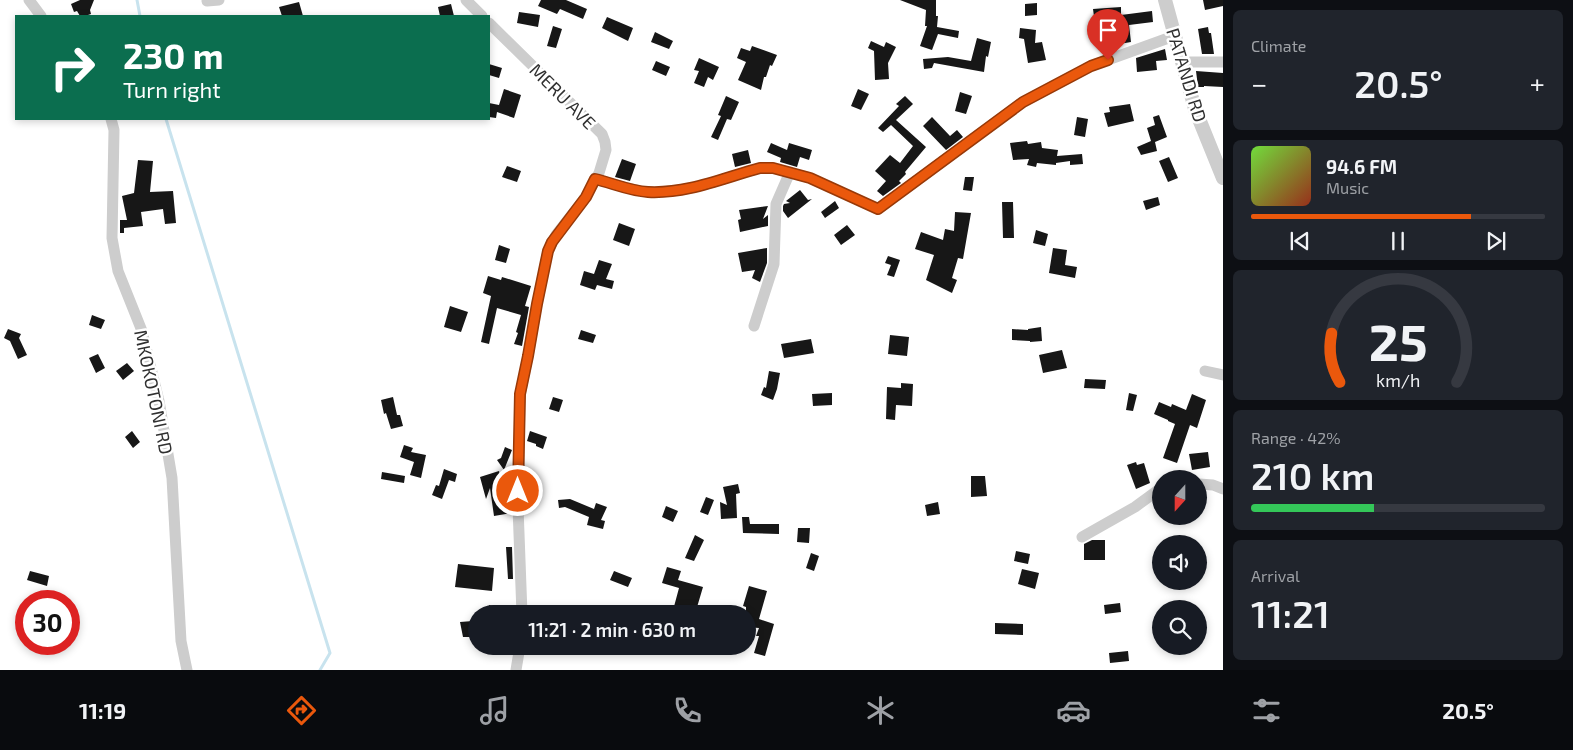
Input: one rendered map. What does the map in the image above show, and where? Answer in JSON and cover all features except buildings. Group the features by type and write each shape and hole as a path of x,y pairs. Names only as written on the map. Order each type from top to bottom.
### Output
{"street":[{"path":"29,0 40,15"},
{"path":"207,1 219,0"},
{"path":"466,0 481,15"},
{"name":"PATANDI RD","path":"1165,0 1195,109 1223,178"},
{"name":"MERU AVE","path":"490,24 602,134 606,150 586,197 552,242 548,251 520,394 518,507 521,605"},
{"path":"595,179 646,192 660,192 684,190 760,168 773,168 810,178 875,208 881,208 1023,102 1091,66 1174,36"},
{"path":"1181,62 1223,62"},
{"name":"MKOKOTONI RD","path":"111,120 114,130 112,238 114,255 118,271 142,331 159,401 172,478 180,641 187,670"},
{"path":"754,326 774,264 776,204 790,172"},
{"path":"1205,371 1223,375"},
{"path":"1208,485 1223,489"},
{"path":"1082,537 1135,507 1152,495"},
{"path":"516,670 518,655"}],"waterway":[{"path":"137,0 140,15"},
{"path":"166,120 330,653 320,670"}],"route":[{"path":"518,491 520,394 548,251 556,235 586,197 595,179 636,190 660,192 684,190 739,173 760,168 773,168 810,178 878,209 1023,102 1050,86 1108,60"}]}
